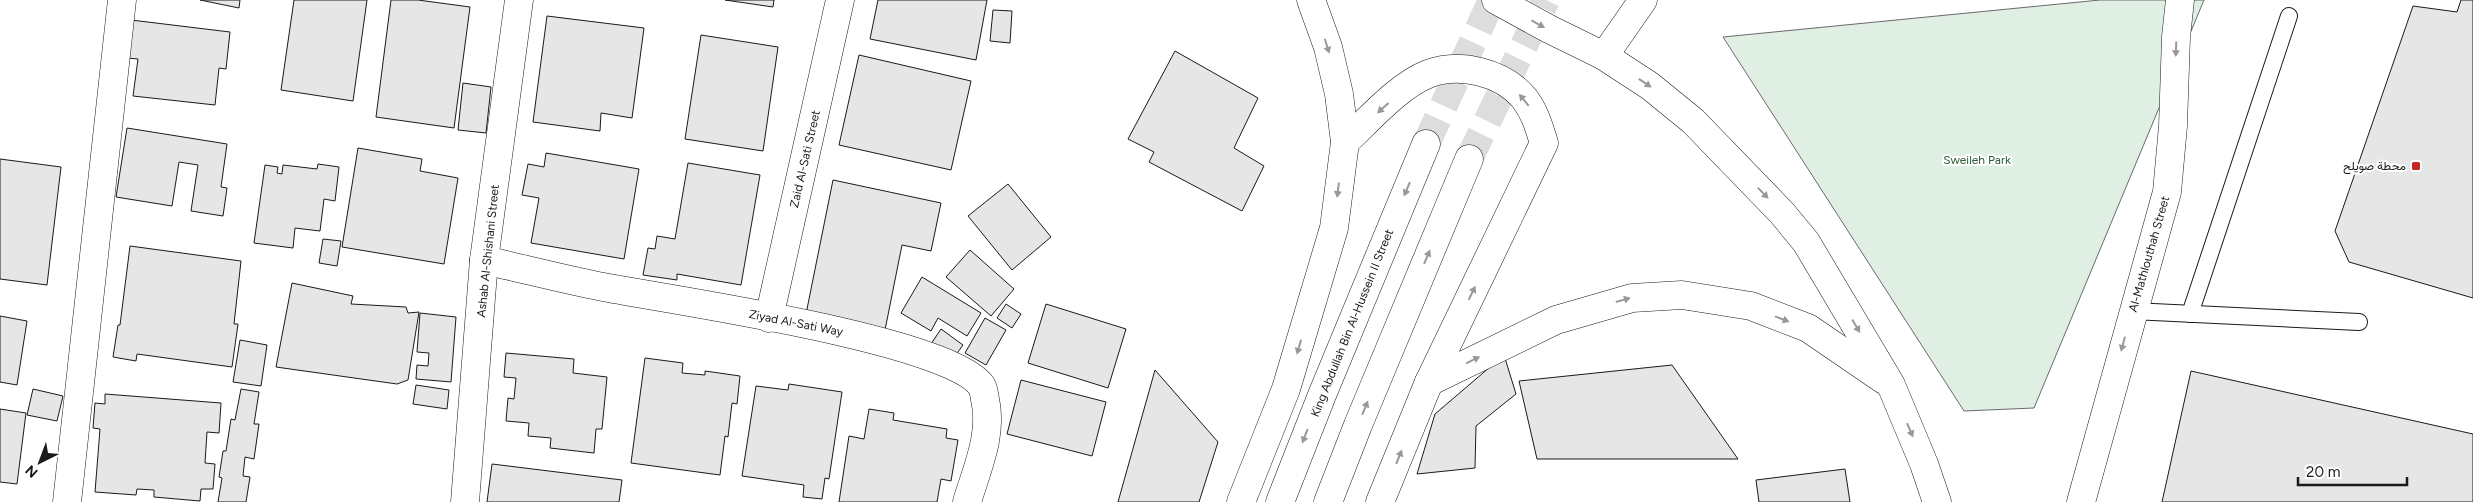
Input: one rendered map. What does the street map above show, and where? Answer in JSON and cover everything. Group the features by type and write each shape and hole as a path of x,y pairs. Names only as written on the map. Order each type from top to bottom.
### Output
{"main road":[{"path":"67,502 122,0"},
{"name":"Ashab Al-Shishani Street","path":"465,502 484,260 519,0"},
{"name":"Zaid Al-Sati Street","path":"769,318 840,0"},
{"path":"1241,502 1286,389 1334,228 1345,142 1337,84 1328,47 1311,0"},
{"path":"1496,0 1549,30 1604,56 1650,86 1693,121 1782,213 1806,242 1891,385 1924,464 1937,502"},
{"path":"1604,56 1643,0"},
{"name":"Al-Mathlouthah Street","path":"2081,502 2132,310 2156,240 2167,192 2174,126 2176,37 2180,0"},
{"path":"1345,142 1407,86 1429,74 1454,69 1480,71 1504,81 1523,98 1537,119 1544,143 1429,382 1380,502"},
{"name":"King Abdullah Bin Al-Hussein II Street","path":"1280,502 1322,395 1426,144"},
{"path":"1328,502 1469,158"},
{"name":"Ziyad Al-Sati Way","path":"484,260 600,286 852,334 938,359 963,370 982,386 987,408 988,431 967,502"},
{"path":"1429,382 1556,320 1632,298 1682,295 1751,306 1808,328 1891,385"}],"lane":[{"path":"2190,314 2289,16"},
{"path":"2132,310 2359,322"}],"green space":[{"name":"Sweileh Park","path":"2100,0 2204,0 2034,408 1964,411 1723,37"}],"building":[{"path":"200,0 240,0 239,8"},
{"path":"294,0 367,0 353,101 281,90"},
{"path":"391,0 418,0 470,7 454,128 376,117"},
{"path":"725,0 774,0 773,7"},
{"path":"878,0 987,0 976,60 870,39"},
{"name":"محطة صويلح","path":"2461,0 2473,0 2473,298 2349,262 2335,231 2413,6 2457,12"},
{"path":"993,10 1012,11 1010,43 990,41"},
{"path":"547,16 644,28 632,118 601,113 600,131 533,122"},
{"path":"131,20 230,32 226,69 219,68 215,105 133,96 138,59 127,58"},
{"path":"701,35 778,47 763,151 685,139"},
{"path":"1175,51 1258,98 1234,148 1264,166 1242,211 1149,162 1154,152 1128,139"},
{"path":"859,55 971,81 951,170 839,145"},
{"path":"463,83 491,87 486,133 458,130"},
{"path":"127,128 227,144 221,187 227,188 223,216 191,211 198,165 179,162 172,206 116,197"},
{"path":"358,148 422,159 420,171 458,178 444,264 342,247"},
{"path":"546,153 639,169 624,259 531,243 539,198 522,195 528,164 544,167"},
{"path":"0,159 61,167 47,285 0,279"},
{"path":"688,163 760,175 741,285 677,274 677,280 643,275 648,248 655,249 657,236 675,239"},
{"path":"318,164 339,167 335,201 324,199 320,231 295,228 293,248 254,243 265,165 278,167 277,173 282,174 283,165 317,169"},
{"path":"833,180 941,203 931,251 902,245 884,335 805,319"},
{"path":"1008,184 1051,237 1012,270 968,216"},
{"path":"323,239 341,241 337,266 319,263"},
{"path":"130,246 241,261 234,324 238,324 232,367 137,354 136,361 113,357 118,325 120,325"},
{"path":"970,250 1014,289 991,316 946,277"},
{"path":"922,277 981,313 967,336 938,318 931,331 901,313"},
{"path":"292,283 353,296 351,304 406,307 408,313 419,312 408,380 397,384 276,367"},
{"path":"1006,304 1021,314 1012,328 997,318"},
{"path":"1046,304 1126,329 1108,388 1028,363"},
{"path":"420,313 456,317 451,382 416,379 417,365 428,366 429,353 417,352"},
{"path":"0,316 27,321 17,385 0,382"},
{"path":"985,318 1006,330 986,365 965,353"},
{"path":"941,329 963,345 952,360 931,344"},
{"path":"240,340 267,345 261,386 233,382"},
{"path":"506,353 574,359 573,373 607,377 602,429 596,429 594,453 550,448 551,438 528,436 529,423 506,421 508,398 514,399 516,378 504,377"},
{"path":"1504,355 1516,394 1476,426 1475,468 1417,474 1435,414"},
{"path":"645,358 683,363 682,373 705,375 705,371 740,376 737,404 732,403 728,437 725,436 720,475 631,463"},
{"path":"1672,365 1738,459 1537,459 1519,381"},
{"path":"1155,370 1218,442 1199,502 1118,502"},
{"path":"2191,371 2473,434 2473,502 2162,502"},
{"path":"1021,380 1106,402 1092,456 1007,434"},
{"path":"789,384 842,392 829,479 825,478 822,499 803,497 804,485 742,476 756,386 788,390"},
{"path":"416,385 449,390 447,409 413,404"},
{"path":"33,389 63,396 57,421 27,415"},
{"path":"241,389 259,392 254,424 259,424 254,459 245,457 243,476 250,477 246,502 218,502 222,478 219,477 223,451 226,451 231,419 235,420"},
{"path":"105,394 221,403 219,433 207,432 205,463 215,464 213,489 201,489 200,501 154,497 154,490 137,489 136,495 95,492 100,429 93,428 95,403 105,404"},
{"path":"0,409 26,413 17,484 0,482"},
{"path":"869,409 894,413 893,420 947,429 946,438 958,440 951,481 941,479 937,502 839,502 849,436 864,439"},
{"path":"492,464 622,480 619,502 487,502"},
{"path":"1845,469 1850,502 1759,502 1756,480"}],"tunnel":[{"path":"1426,144 1492,0"},
{"path":"1469,159 1546,0"}],"place":[{"name":"محطة صويلح","path":"2416,166"}]}
